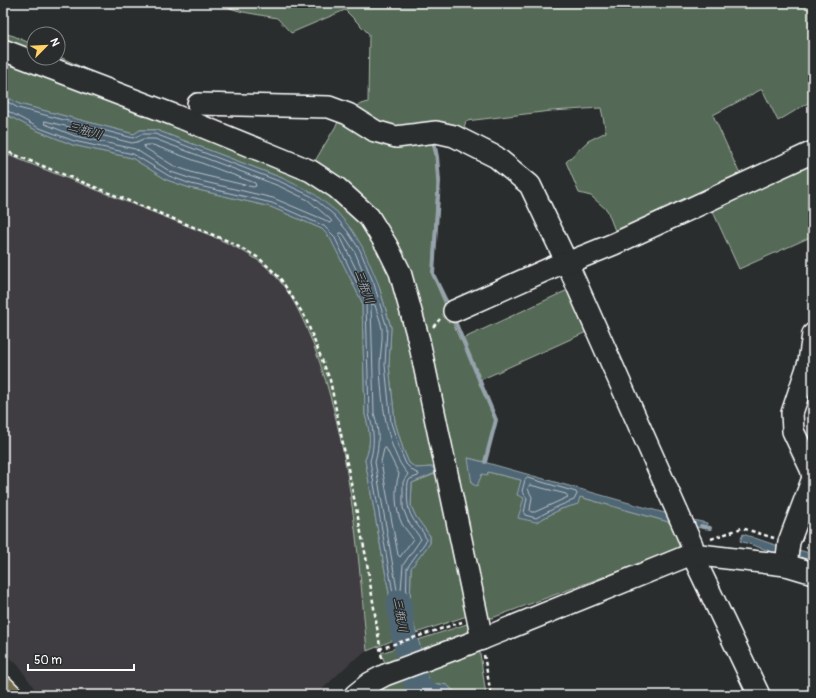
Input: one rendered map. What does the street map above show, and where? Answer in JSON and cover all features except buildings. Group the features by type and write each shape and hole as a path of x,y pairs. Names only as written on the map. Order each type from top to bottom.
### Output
{"highway":[{"path":"3,688 11,695"}],"street":[{"path":"3,50 174,115 311,171 337,188 369,217 387,246 400,272 419,341 482,638"},
{"path":"198,104 329,108 348,114 375,131 396,137 436,132 454,136 496,157 530,185 567,263 692,549 759,695"},
{"path":"454,311 562,263 567,263 621,240 813,152"},
{"path":"788,552 812,474 793,431 792,413 809,362 813,334"},
{"path":"356,695 370,683 388,674 482,638 692,549 788,552 813,573"}],"path":[{"path":"3,150 228,241 259,258 280,278 293,296 305,317 330,380 366,557 379,649 388,674"},
{"path":"419,341 442,318 454,311"},
{"path":"692,549 742,528 788,552"},
{"path":"379,649 478,617"},
{"path":"482,638 491,695"}],"shaded area":[{"path":"3,153 209,234 231,245 257,259 268,268 279,280 294,301 305,323 321,366 332,402 347,476 358,551 367,651 352,661 316,695 39,695 18,665 3,651"}],"green space":[{"path":"213,3 813,3 813,100 778,121 762,89 713,115 743,181 617,236 607,210 591,196 579,193 566,162 588,141 606,132 601,108 551,111 466,121 462,135 402,133 347,109 368,102 369,34 345,10 291,33 277,18 243,12"},
{"path":"3,33 26,41 26,66 66,66 66,60 318,179 368,222 388,257 473,614 416,633 410,609 411,568 430,543 430,536 416,517 411,506 412,483 435,474 433,467 416,468 409,463 403,449 395,422 389,365 391,327 378,283 282,178 156,130 140,130 134,134 19,104 3,95"},
{"path":"3,113 36,130 73,145 132,158 167,180 190,188 271,207 322,229 330,237 362,302 365,415 370,438 369,449 365,460 389,593 394,640 367,651 356,534 344,456 336,418 326,381 313,344 297,308 284,286 256,259 219,239 3,153"},
{"path":"340,119 430,135 435,155 437,185 432,274 460,340 574,287 593,329 478,381 495,420 484,462 468,458 482,474 488,472 521,480 524,497 536,522 561,509 577,504 580,497 676,524 679,549 492,618 481,617 401,262 312,166"},
{"path":"813,155 813,236 739,269 709,203"},
{"path":"476,621 478,631 422,653 418,640"},
{"path":"479,646 486,695 458,695 447,685 431,683 423,668"},
{"path":"396,648 399,662 387,666 381,653"},
{"path":"403,675 408,695 385,695 383,688"}],"water":[{"path":"3,95 19,104 134,134 140,130 156,130 282,178 313,193 337,212 352,230 363,248 378,283 391,328 389,365 395,422 403,449 409,463 416,468 433,467 435,473 412,483 411,506 416,517 430,536 430,543 411,568 410,609 416,633 394,640 389,593 365,460 369,449 370,438 365,415 362,302 330,238 322,229 271,207 190,188 167,180 132,158 73,145 36,130 3,113"},
{"path":"468,458 679,517 676,524 580,497 578,504 561,509 536,522 518,518 524,498 517,495 521,480 488,472 487,475 482,474 477,486 472,484"},
{"path":"688,519 707,523 706,529 691,526"},
{"path":"743,534 784,548 782,555 740,541"},
{"path":"795,549 813,554 813,563 793,558"},
{"path":"418,640 422,653 399,662 396,648"},
{"path":"423,668 431,683 447,685 458,695 408,695 403,675"}],"waterway":[{"path":"433,137 437,157 439,181 433,274 449,307"},
{"path":"454,319 496,420 485,462"},
{"path":"701,526 710,528"},
{"name":"三瓶川","path":"399,602 403,633 417,685 430,695"}]}
